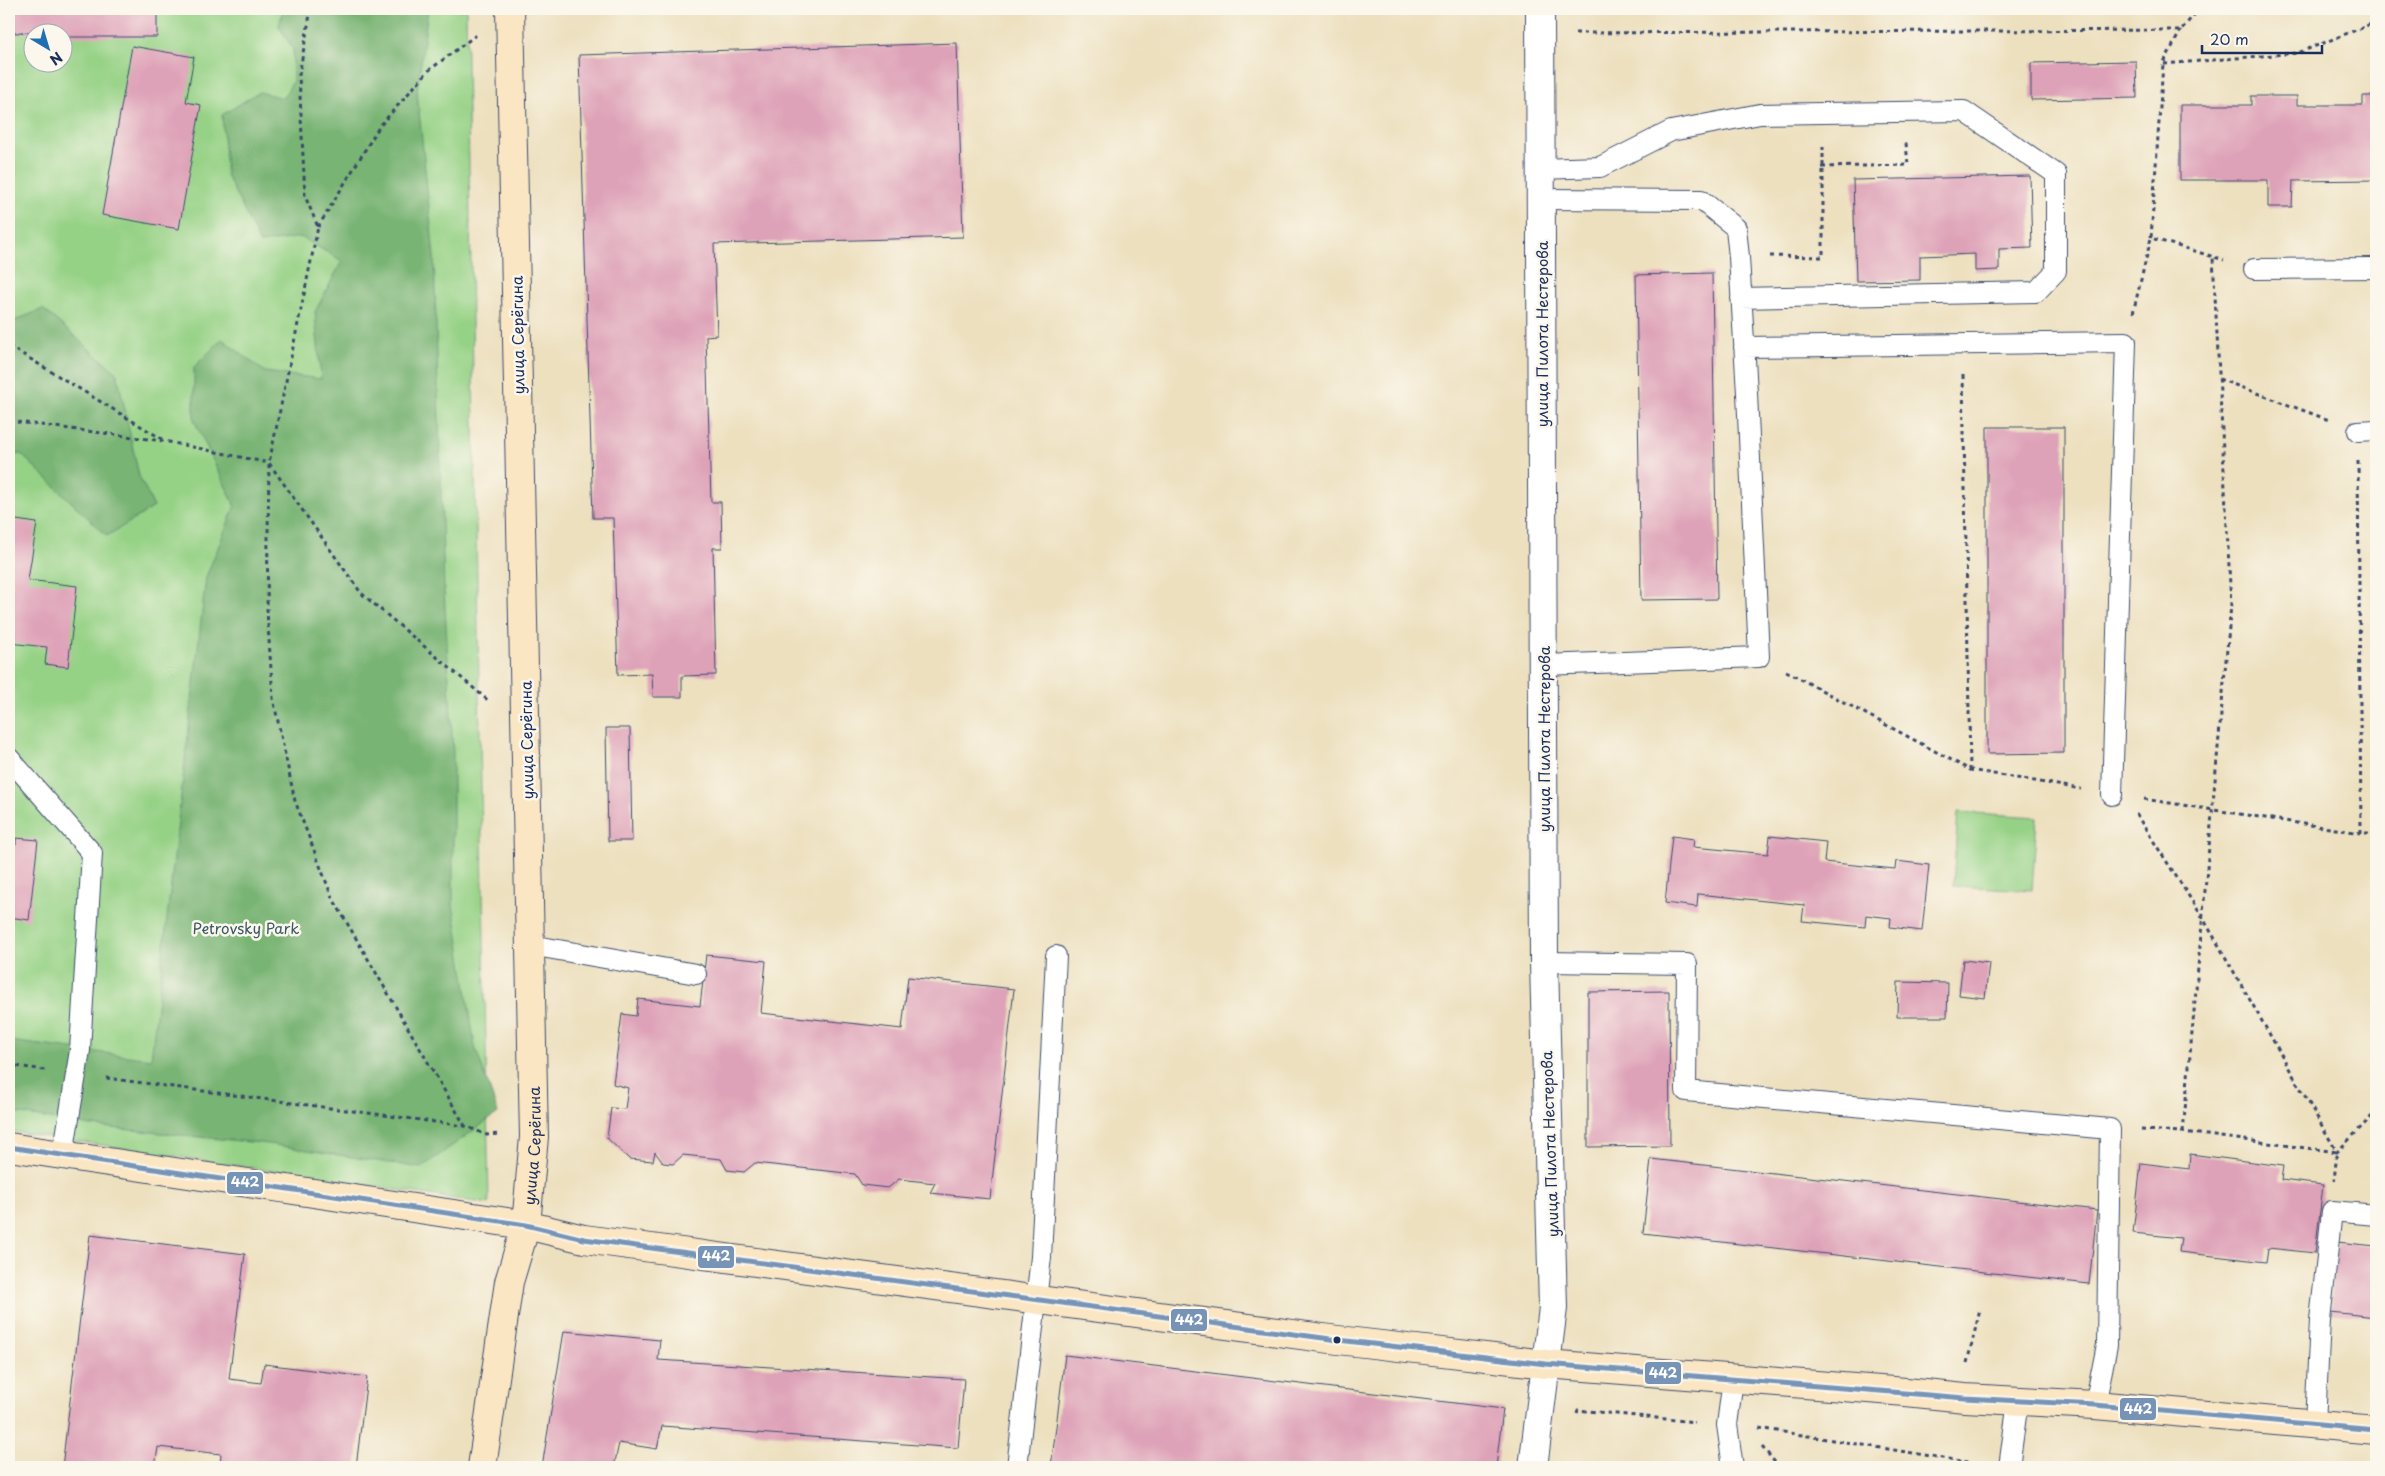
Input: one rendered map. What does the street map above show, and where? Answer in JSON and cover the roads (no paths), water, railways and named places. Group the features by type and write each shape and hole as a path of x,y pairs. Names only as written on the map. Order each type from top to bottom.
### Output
{"street":[{"name":"улица Серёгина","path":"482,1467 509,1282 526,1225 534,1137 510,9"},
{"name":"улица Пилота Нестерова","path":"1533,1467 1554,1308 1544,962 1539,168 1540,21"},
{"path":"9,1148 526,1225 584,1238 1037,1301 1338,1340 1546,1364 2018,1401 2095,1405 2376,1430"}],"lane":[{"path":"1539,168 1600,167 1671,131 1760,114 1964,111 2056,174 2056,271 2036,292 1741,298"},
{"path":"1540,199 1701,200 1736,228 1740,257 1759,657 1543,665"},
{"path":"2254,269 2376,268"},
{"path":"1744,347 2126,342 2119,796"},
{"path":"9,758 92,853 80,1050 63,1155"},
{"path":"530,945 696,974"},
{"path":"1017,1467 1041,1257 1056,956"},
{"path":"1544,962 1687,964 1686,1090 2110,1129 2107,1345 2095,1405"},
{"path":"2315,1424 2320,1320 2332,1211 2376,1215"},
{"path":"1733,1379 1727,1425 1733,1467"},
{"path":"2010,1467 2018,1401"}],"park label":[{"name":"Petrovsky Park","path":"246,927"}]}
